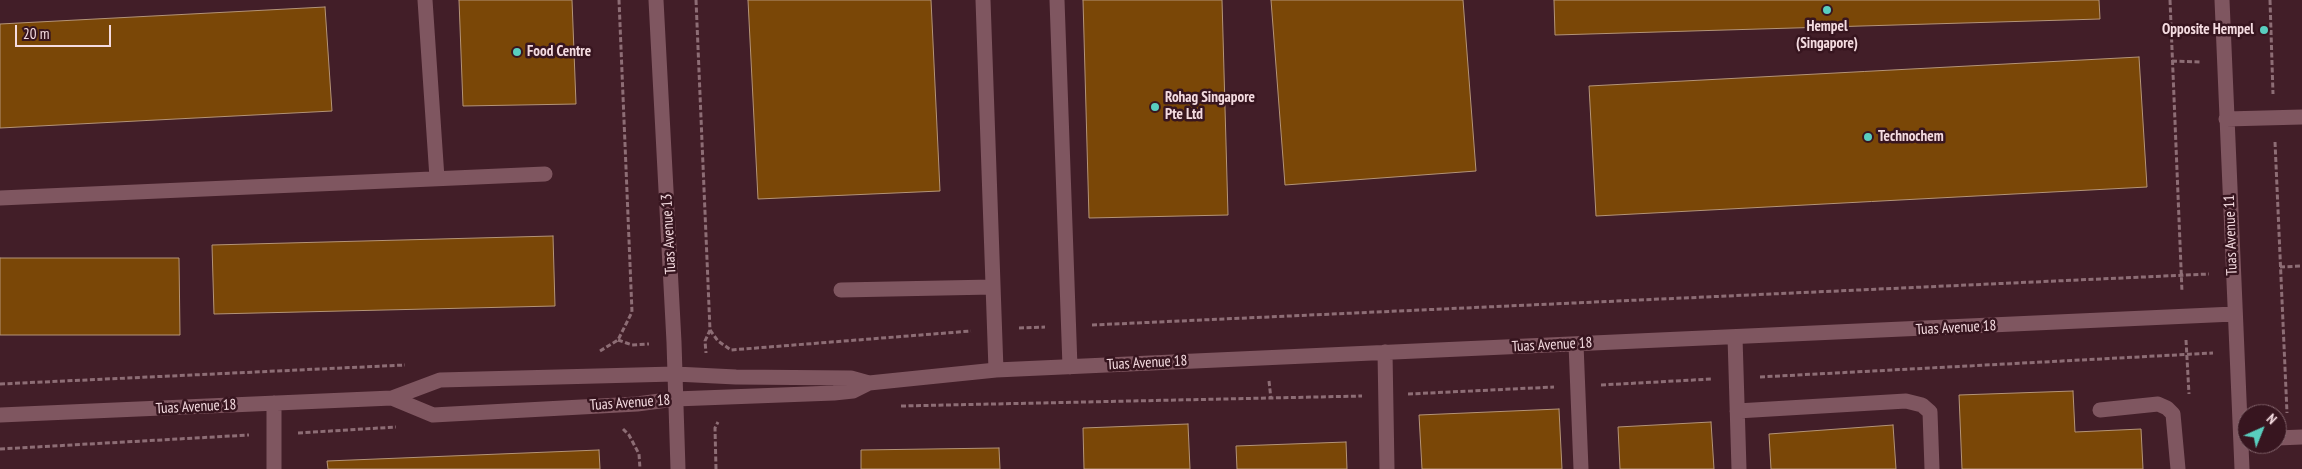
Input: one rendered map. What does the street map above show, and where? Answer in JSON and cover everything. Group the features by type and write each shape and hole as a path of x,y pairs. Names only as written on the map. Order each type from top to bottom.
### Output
{"street":[{"path":"425,0 437,178"},
{"name":"Tuas Avenue 13","path":"656,0 678,469"},
{"path":"983,0 996,370"},
{"path":"1057,0 1070,367"},
{"name":"Tuas Avenue 11","path":"2222,0 2234,314 2241,404"},
{"path":"2226,118 2302,118"},
{"path":"0,198 545,174"},
{"path":"841,290 994,287"},
{"name":"Tuas Avenue 18","path":"392,398 433,415 637,404 676,399 834,393 853,391 869,383 996,370 2234,314"},
{"path":"1735,337 1739,469"},
{"path":"1576,344 1576,386 1581,469"},
{"path":"1384,352 1386,469"},
{"name":"Tuas Avenue 18","path":"0,415 392,398 440,380 674,374 736,377 851,378 869,383"},
{"path":"1737,411 1906,401 1922,405 1930,412 1932,469"},
{"path":"274,403 274,469"},
{"path":"2100,410 2158,404 2167,408 2173,414 2178,469"},
{"name":"Tuas Avenue 11","path":"2242,469 2243,454"}],"path":[{"path":"592,352 602,350 618,340 632,312 619,0"},
{"path":"696,0 710,330 705,341"},
{"path":"2170,0 2181,276 2189,402"},
{"path":"2270,0 2280,267 2289,437"},
{"path":"2280,267 2302,266"},
{"path":"710,330 718,341 731,350 995,329 2233,273"},
{"path":"618,340 632,345"},
{"path":"894,406 1261,400 2237,352"},
{"path":"0,384 406,365"},
{"path":"716,469 715,428 721,419"},
{"path":"0,449 401,426"},
{"path":"620,426 629,435 639,454 640,469"}],"building":[{"name":"Food Centre","path":"459,0 572,0 576,104 463,106"},
{"path":"748,0 931,0 940,191 758,199"},
{"name":"Rohag Singapore Pte Ltd","path":"1083,0 1222,0 1228,215 1089,218"},
{"path":"1271,0 1463,0 1476,171 1285,185"},
{"name":"Hempel (Singapore)","path":"1554,0 2099,0 2100,19 1555,35"},
{"path":"325,7 332,111 0,128 0,24"},
{"name":"Technochem","path":"2139,57 2147,187 1596,216 1589,86"},
{"path":"553,236 555,306 214,314 212,245"},
{"path":"0,258 179,258 180,335 0,335"},
{"path":"2073,391 2075,432 2141,429 2143,469 1962,469 1959,395"},
{"path":"1559,409 1562,469 1422,469 1419,415"},
{"path":"1711,422 1714,469 1620,469 1618,427"},
{"path":"1188,424 1190,469 1084,469 1083,428"},
{"path":"1893,425 1896,469 1771,469 1769,434"},
{"path":"1346,442 1347,469 1237,469 1236,446"},
{"path":"999,448 1000,469 861,469 861,450"},
{"path":"599,450 600,469 328,469 327,461"}],"place":[{"name":"Hempel (Singapore)","path":"1827,10"},
{"name":"Opposite Hempel","path":"2264,30"},
{"name":"Food Centre","path":"517,52"},
{"name":"Rohag Singapore Pte Ltd","path":"1155,107"},
{"name":"Technochem","path":"1868,137"}]}
